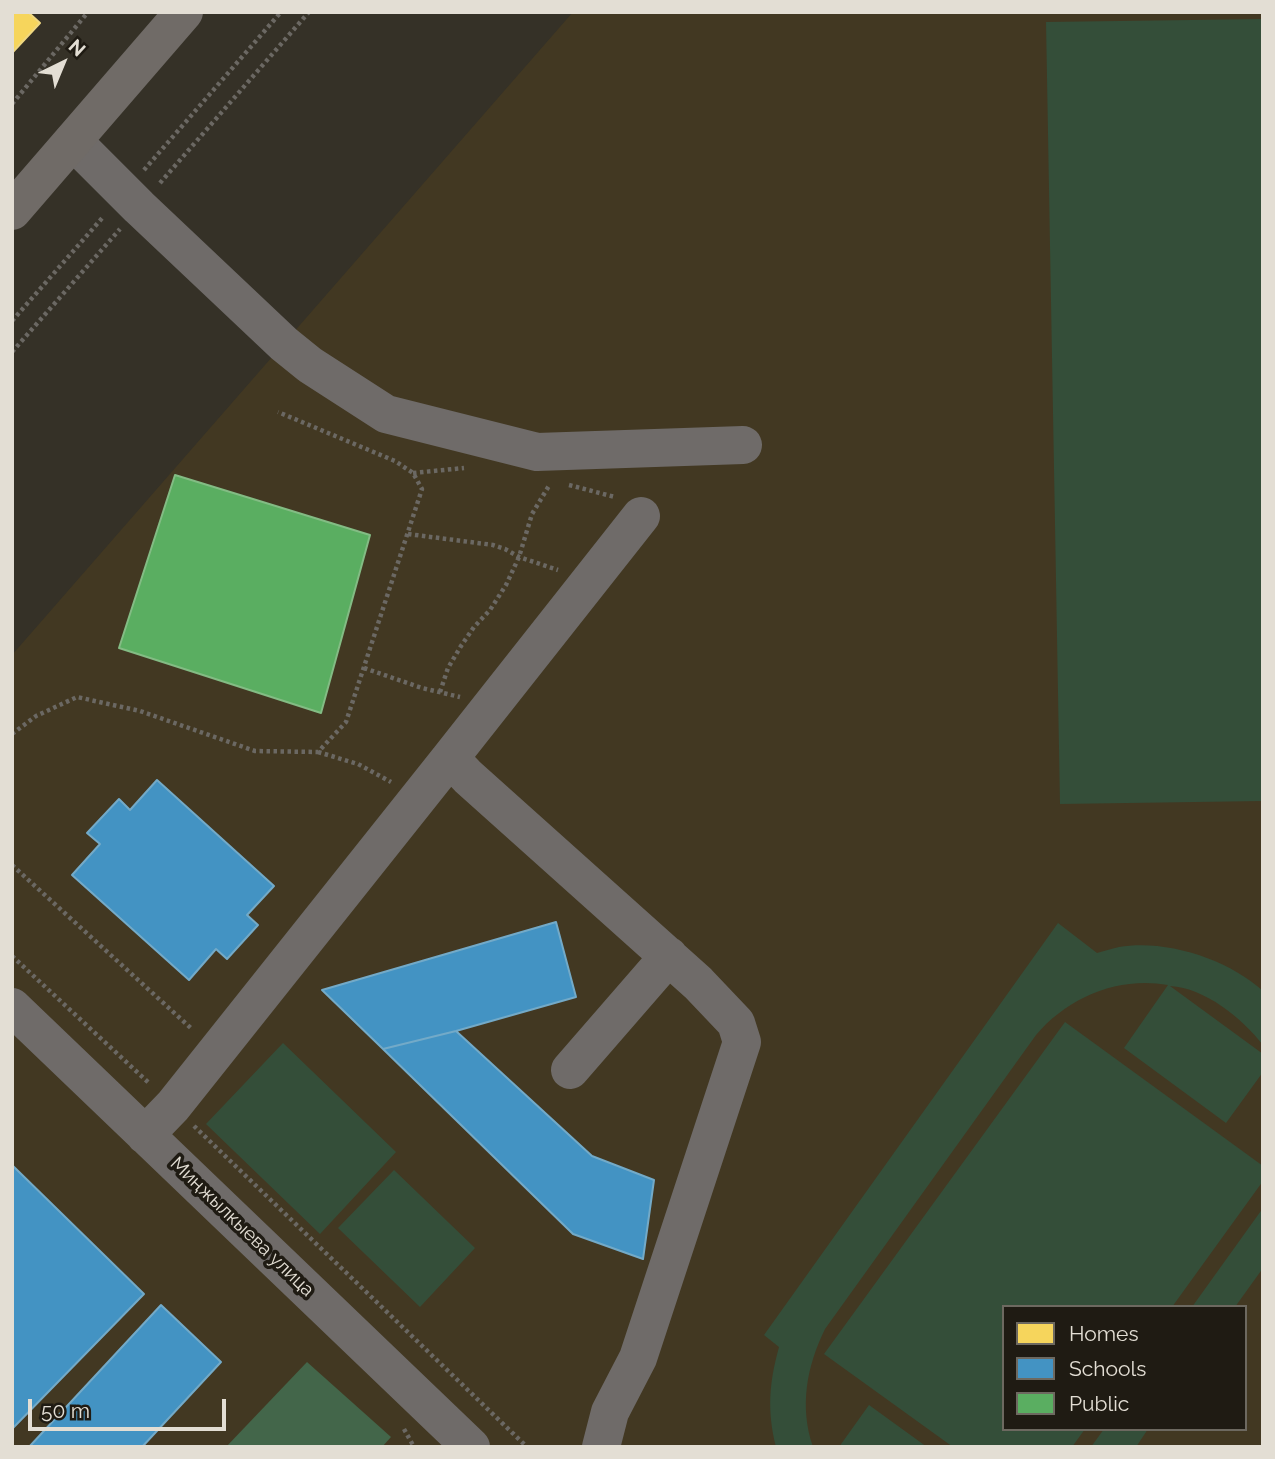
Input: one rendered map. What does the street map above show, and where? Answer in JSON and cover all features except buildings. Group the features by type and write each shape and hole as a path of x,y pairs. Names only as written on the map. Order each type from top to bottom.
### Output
{"main road":[{"path":"12,211 184,12"}],"street":[{"path":"73,141 284,344 310,365 386,414 537,453 743,445"},
{"path":"145,1135 173,1106 641,516"},
{"path":"450,758 715,1000 736,1023 742,1042 638,1358 610,1412 601,1447"},
{"path":"570,1070 668,956"},
{"name":"Миңжылкыева улица","path":"12,1007 145,1135 440,1444"}],"path":[{"path":"12,104 88,12"},
{"path":"278,412 395,460 413,474 422,489 346,722 318,752"},
{"path":"440,692 448,668 461,646 506,585 519,557 531,514 552,480"},
{"path":"408,534 493,545 567,573"},
{"path":"364,668 422,688 467,699"},
{"path":"12,734 36,716 77,697 140,711 255,751 318,752 358,764 399,786"},
{"path":"12,865 201,1037"},
{"path":"12,956 173,1106 527,1447"}],"shaded area":[{"path":"573,12 1263,12 1263,1447 12,1447 12,655"}],"green space":[{"path":"1263,19 1263,801 1060,804 1046,22"},
{"path":"1058,923 1097,953 1137,945 1176,949 1214,961 1249,980 1263,991 1263,1045 1222,1006 1196,992 1170,986 1263,1054 1263,1072 1226,1123 1124,1048 1168,985 1150,983 1113,987 1096,992 1063,1010 1036,1035 825,1329 807,1386 806,1416 813,1447 776,1447 770,1397 779,1347 764,1335"},
{"path":"1065,1022 1263,1166 1263,1181 1173,1305 1002,1305 1002,1431 1084,1431 1072,1447 953,1447 824,1354"},
{"path":"283,1043 396,1152 320,1234 206,1124"},
{"path":"394,1170 475,1248 420,1307 338,1228"},
{"path":"1263,1208 1263,1268 1236,1305 1193,1305"},
{"path":"307,1362 391,1437 382,1447 226,1447"},
{"path":"869,1405 927,1447 839,1447"},
{"path":"1103,1431 1147,1431 1136,1447 1091,1447"}]}
